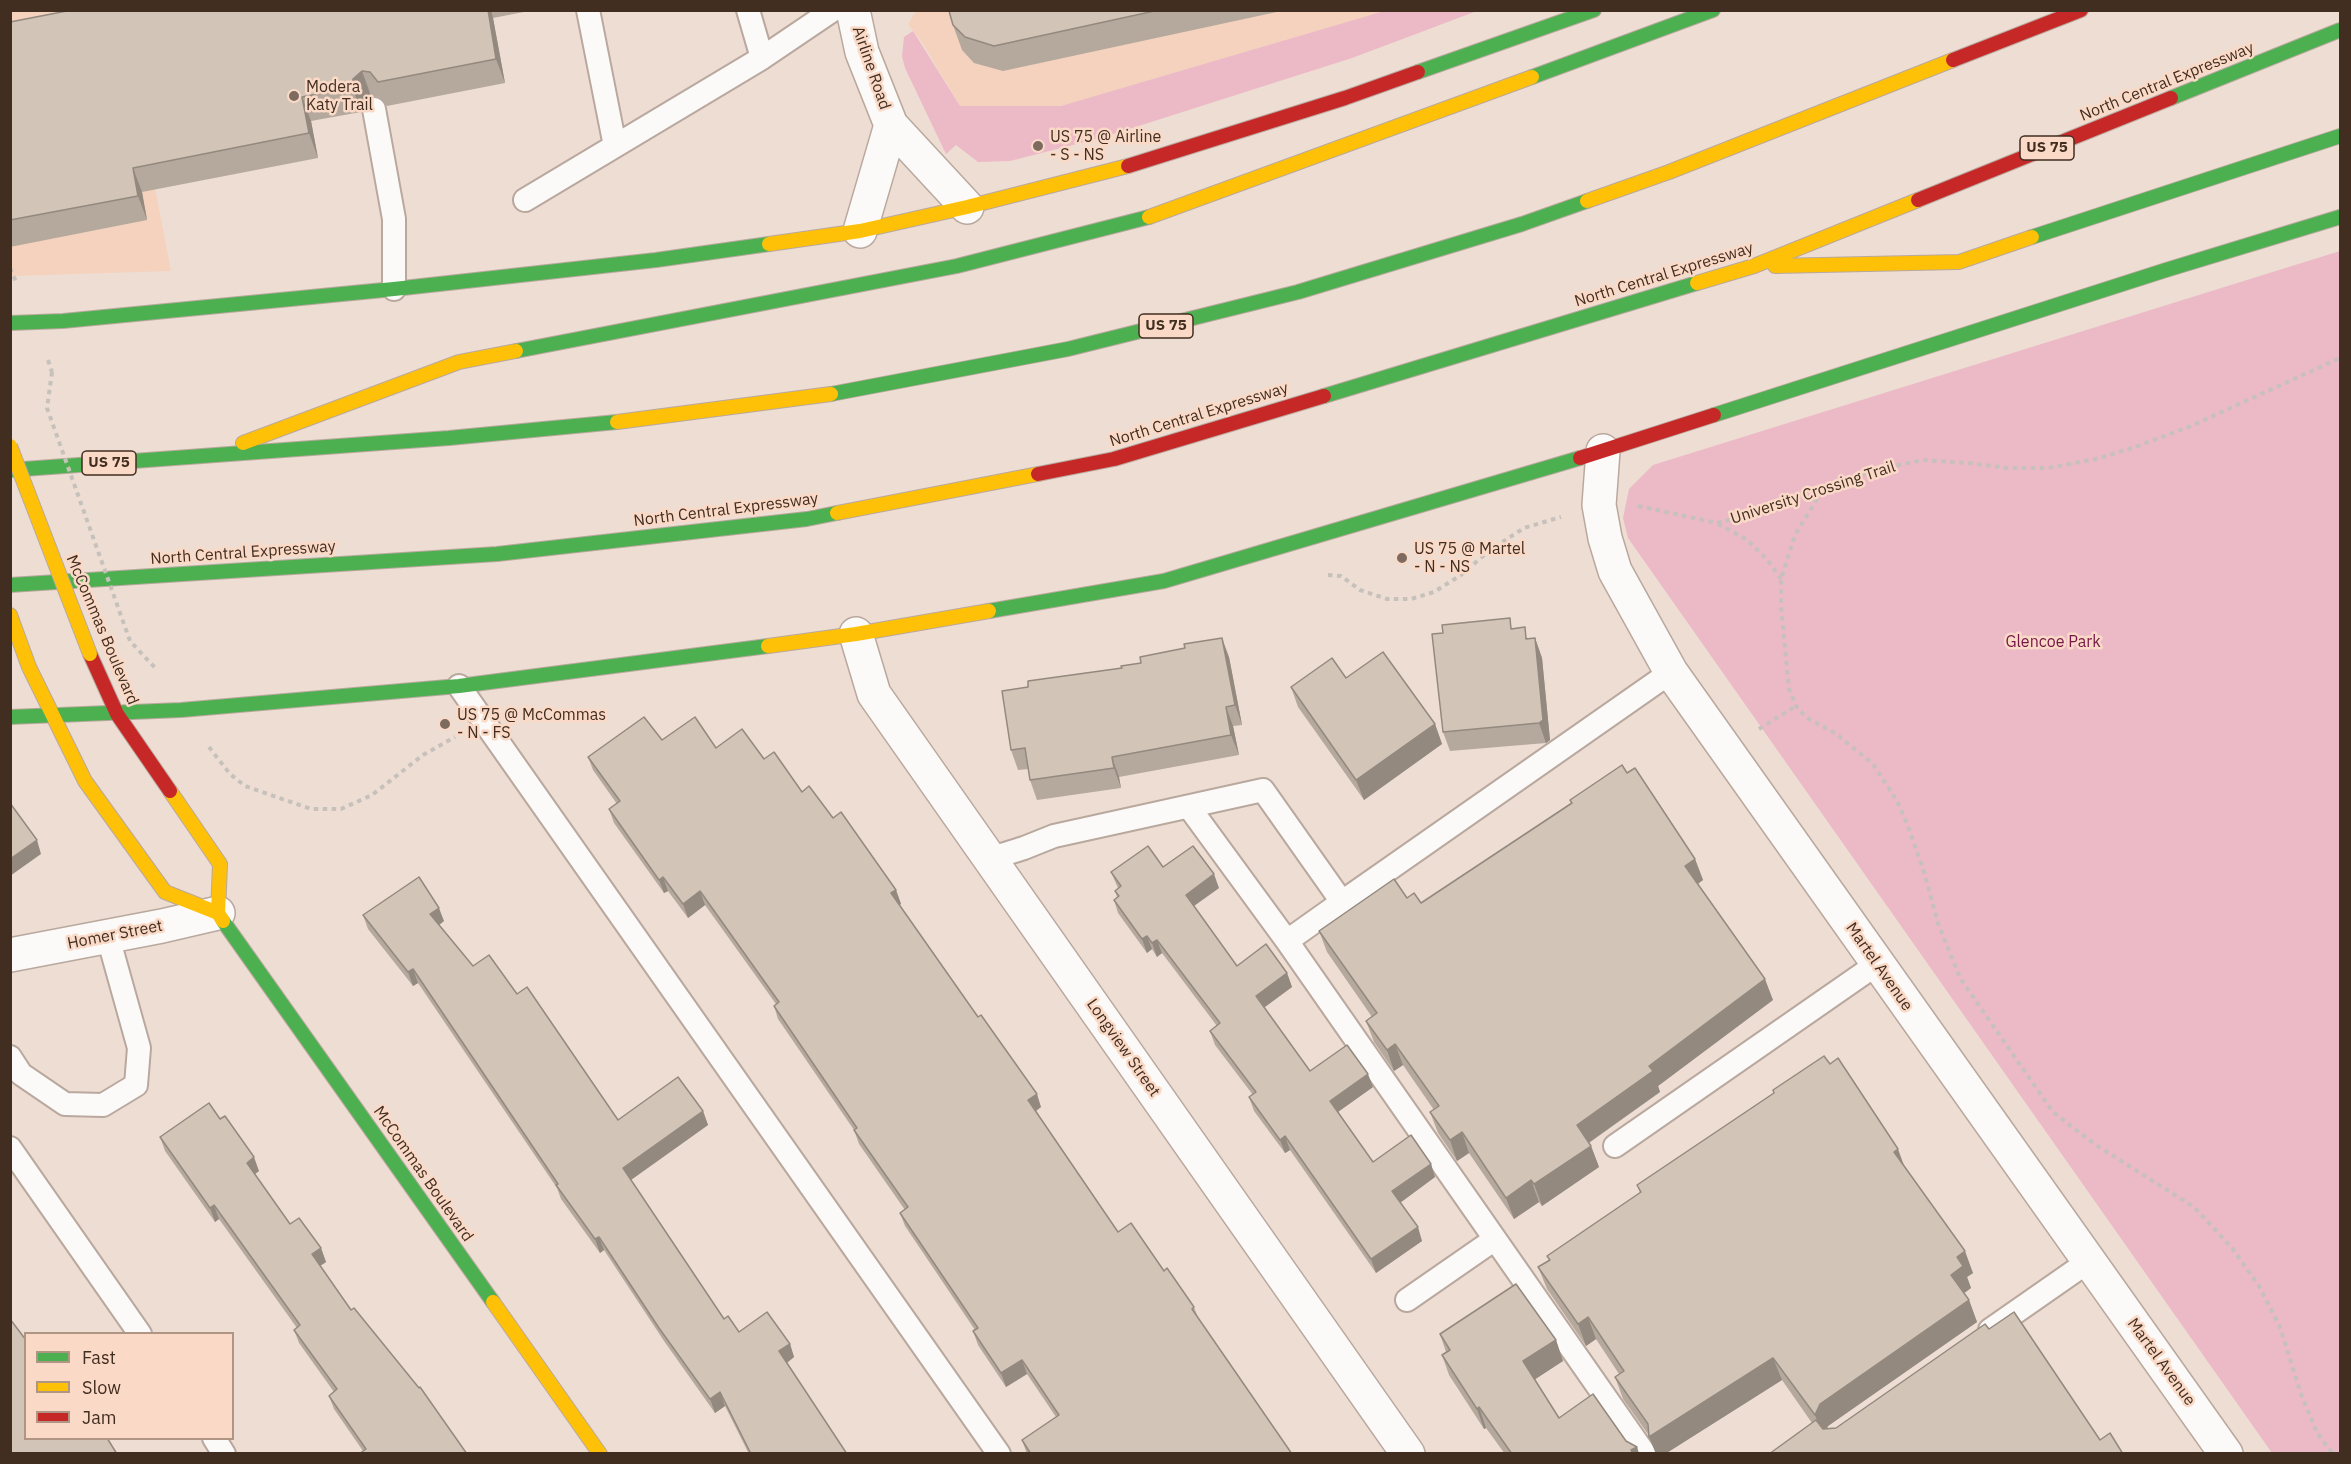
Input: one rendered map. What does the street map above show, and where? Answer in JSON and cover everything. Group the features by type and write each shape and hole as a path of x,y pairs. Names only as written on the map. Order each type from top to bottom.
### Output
{"main road":[{"path":"10,323 63,321 394,289 656,260 860,231 967,207 1142,161 1345,98 1593,10"},
{"path":"207,456 459,362 957,266 1149,217 1343,148 1713,10"},
{"name":"US 75","path":"10,470 526,432 726,409 912,380 1144,331 1299,292 1522,224 1690,164 2081,10"},
{"name":"North Central Expressway","path":"10,585 497,554 807,519 1113,459 1754,266 2340,30"},
{"path":"1754,266 1959,262 2340,136"},
{"path":"10,717 117,714 459,686 856,634 1164,581 1604,451 2121,284 2340,217"},
{"name":"McCommas Boulevard","path":"10,446 90,654 117,714 220,864 219,913 600,1454"},
{"path":"10,615 29,667 85,781 165,891 219,913"}],"street":[{"name":"Airline Road","path":"853,10 862,52 891,125 967,207"},
{"name":"Airline Road","path":"860,231 891,125"},
{"name":"Martel Avenue","path":"1604,451 1599,505 1605,538 1615,571 1671,672 2226,1454"},
{"name":"Longview Street","path":"856,634 874,693 1408,1454"},
{"name":"Homer Street","path":"10,955 219,913"}],"lane":[{"path":"588,10 615,146"},
{"path":"748,10 762,58"},
{"path":"525,200 762,58 833,10"},
{"path":"374,109 394,219 394,289"},
{"path":"1287,940 1671,672"},
{"path":"459,686 999,1454"},
{"path":"989,859 1024,849 1054,836 1263,789 1342,902"},
{"path":"1189,807 1287,940 1645,1454"},
{"path":"10,1057 21,1074 65,1104 103,1105 136,1085 140,1048 108,937"},
{"path":"1615,1146 1877,964"},
{"path":"10,1148 139,1332"},
{"path":"1407,1300 1495,1239"},
{"path":"1969,1345 2089,1261"},
{"path":"215,1440 224,1454"}],"path":[{"name":"University Crossing Trail","path":"1635,505 1717,523 1773,508 1872,471 1922,460 2007,468 2048,468 2096,459 2191,426 2340,358"},
{"path":"52,372 47,408 130,641 157,670"},
{"path":"1823,490 1796,535 1781,579 1781,606 1789,689 1796,706 1807,718 1835,733 1874,764 1897,801 1924,872 1938,922 1960,978 2053,1112 2093,1143 2194,1206 2232,1248 2259,1286 2280,1327 2301,1394 2317,1433 2333,1454"},
{"path":"1717,523 1746,539 1766,558 1781,579"},
{"path":"230,774 245,786 311,809 341,809 372,795 423,755 463,732"}],"shaded area":[{"path":"917,10 1388,11 1061,106 960,106 923,44 908,24"},
{"path":"10,11 121,11 171,271 11,276"}],"green space":[{"path":"1388,10 1477,11 1352,58 1104,137 1010,161 978,162 956,145 946,154 905,68 902,56 904,37 913,31 960,106 1061,106"},
{"name":"Glencoe Park","path":"2340,251 2340,1453 2272,1453 1628,538 1623,518 1629,489 1653,465"}],"building":[{"path":"72,10 488,10 496,59 378,82 370,72 362,71 353,79 352,87 302,97 309,133 133,168 138,196 10,220 10,22"},
{"path":"1159,10 994,46 965,37 953,25 949,11"},
{"path":"1510,618 1511,629 1525,627 1526,639 1535,638 1543,720 1539,723 1443,732 1432,634 1443,633 1442,625"},
{"path":"1222,638 1235,705 1226,707 1231,735 1112,757 1114,768 1030,780 1025,748 1011,750 1002,691 1028,687 1028,681 1122,668 1121,666 1141,663 1140,657 1185,648 1184,644"},
{"path":"1383,652 1435,724 1356,780 1291,687 1332,658 1346,678"},
{"path":"644,717 662,740 695,717 716,748 742,729 764,759 774,752 802,792 809,786 833,818 841,812 896,890 891,893 978,1017 981,1015 1037,1094 1028,1100 1118,1232 1131,1223 1164,1271 1167,1268 1194,1307 1192,1309 1292,1454 1031,1454 1022,1440 1059,1415 1022,1360 1001,1373 973,1331 978,1328 900,1213 908,1207 854,1130 857,1128 774,1006 779,1002 700,891 683,904 663,877 659,880 609,809 620,801 588,757"},
{"path":"1622,765 1627,773 1635,768 1695,859 1685,866 1765,979 1649,1066 1653,1071 1577,1125 1591,1146 1534,1184 1531,1180 1506,1198 1462,1132 1450,1140 1430,1112 1439,1106 1395,1044 1387,1050 1366,1021 1377,1013 1319,931 1394,879 1407,898 1414,893 1421,903 1572,803 1570,800"},
{"path":"10,803 37,840 10,859"},
{"path":"1148,846 1163,867 1193,846 1214,874 1186,895 1237,966 1266,944 1287,973 1256,996 1310,1071 1347,1045 1368,1074 1330,1101 1373,1162 1411,1135 1431,1164 1392,1191 1418,1227 1371,1259 1285,1136 1280,1140 1249,1097 1256,1092 1210,1031 1220,1023 1157,940 1152,943 1147,936 1142,939 1114,900 1119,896 1115,891 1121,886 1111,872"},
{"path":"419,877 439,908 430,914 473,966 489,955 517,994 527,987 618,1120 678,1077 703,1111 623,1168 724,1319 728,1316 739,1332 767,1312 790,1344 779,1351 847,1454 751,1454 720,1392 710,1399 659,1328 599,1237 595,1239 556,1185 558,1184 413,969 408,972 363,915"},
{"path":"1824,1056 1830,1064 1838,1058 1898,1149 1894,1152 1965,1251 1957,1257 1963,1266 1951,1275 1969,1300 1820,1404 1815,1415 1773,1358 1649,1437 1648,1424 1615,1377 1624,1371 1588,1317 1578,1324 1538,1267 1550,1260 1547,1256 1641,1192 1637,1185 1774,1093 1773,1090"},
{"path":"209,1103 220,1119 225,1116 254,1157 247,1163 290,1224 299,1218 321,1248 312,1254 351,1310 354,1308 420,1387 467,1454 359,1454 366,1449 329,1396 337,1389 294,1330 300,1325 214,1205 210,1208 160,1137"},
{"path":"1516,1284 1556,1340 1523,1361 1559,1418 1593,1394 1626,1441 1637,1447 1631,1450 1633,1454 1512,1454 1479,1407 1477,1409 1442,1355 1450,1350 1440,1334"},
{"path":"2014,1312 2100,1440 2110,1433 2123,1454 1769,1454 1816,1420 1823,1429 1836,1428 1985,1324 1989,1329"},
{"path":"10,1319 24,1337 24,1440 108,1440 117,1454 10,1454"}],"traffic: fast":[{"path":"1418,72 1594,10"},
{"path":"1532,77 1713,10"},
{"path":"2171,98 2340,30"},
{"path":"2032,237 2340,136"},
{"path":"831,394 1068,349 1298,292 1522,224 1587,201"},
{"path":"516,351 957,266 1149,217"},
{"path":"1714,415 2166,270 2340,217"},
{"path":"10,323 63,321 394,289 656,260 769,244"},
{"path":"1324,396 1697,283"},
{"path":"10,470 449,438 617,422"},
{"path":"989,611 1164,581 1580,458"},
{"path":"10,585 497,554 807,519 837,513"},
{"path":"10,717 181,710 459,686 768,646"},
{"path":"223,921 493,1302"}],"traffic: slow":[{"path":"1587,201 1669,172 1953,60"},
{"path":"1149,217 1532,77"},
{"path":"769,244 860,231 967,207 1128,166"},
{"path":"1697,283 1754,266 1918,200"},
{"path":"1775,266 1959,262 2032,237"},
{"path":"243,443 459,362 516,351"},
{"path":"617,422 831,394"},
{"path":"10,446 90,654"},
{"path":"837,513 1038,474"},
{"path":"768,646 856,634 989,611"},
{"path":"10,615 29,667 85,781 165,892 218,913 223,921"},
{"path":"170,791 220,864 218,913"},
{"path":"493,1302 600,1454"}],"traffic: jam":[{"path":"1953,60 2081,10"},
{"path":"1128,166 1345,98 1418,72"},
{"path":"1918,200 2171,98"},
{"path":"1038,474 1114,459 1324,396"},
{"path":"1580,458 1714,415"},
{"path":"90,654 117,714 170,791"}],"place":[{"name":"Modera Katy Trail","path":"294,96"},
{"name":"US 75 @ Airline - S - NS","path":"1038,146"},
{"name":"US 75 @ Martel - N - NS","path":"1402,558"},
{"name":"US 75 @ McCommas - N - FS","path":"445,724"}]}
